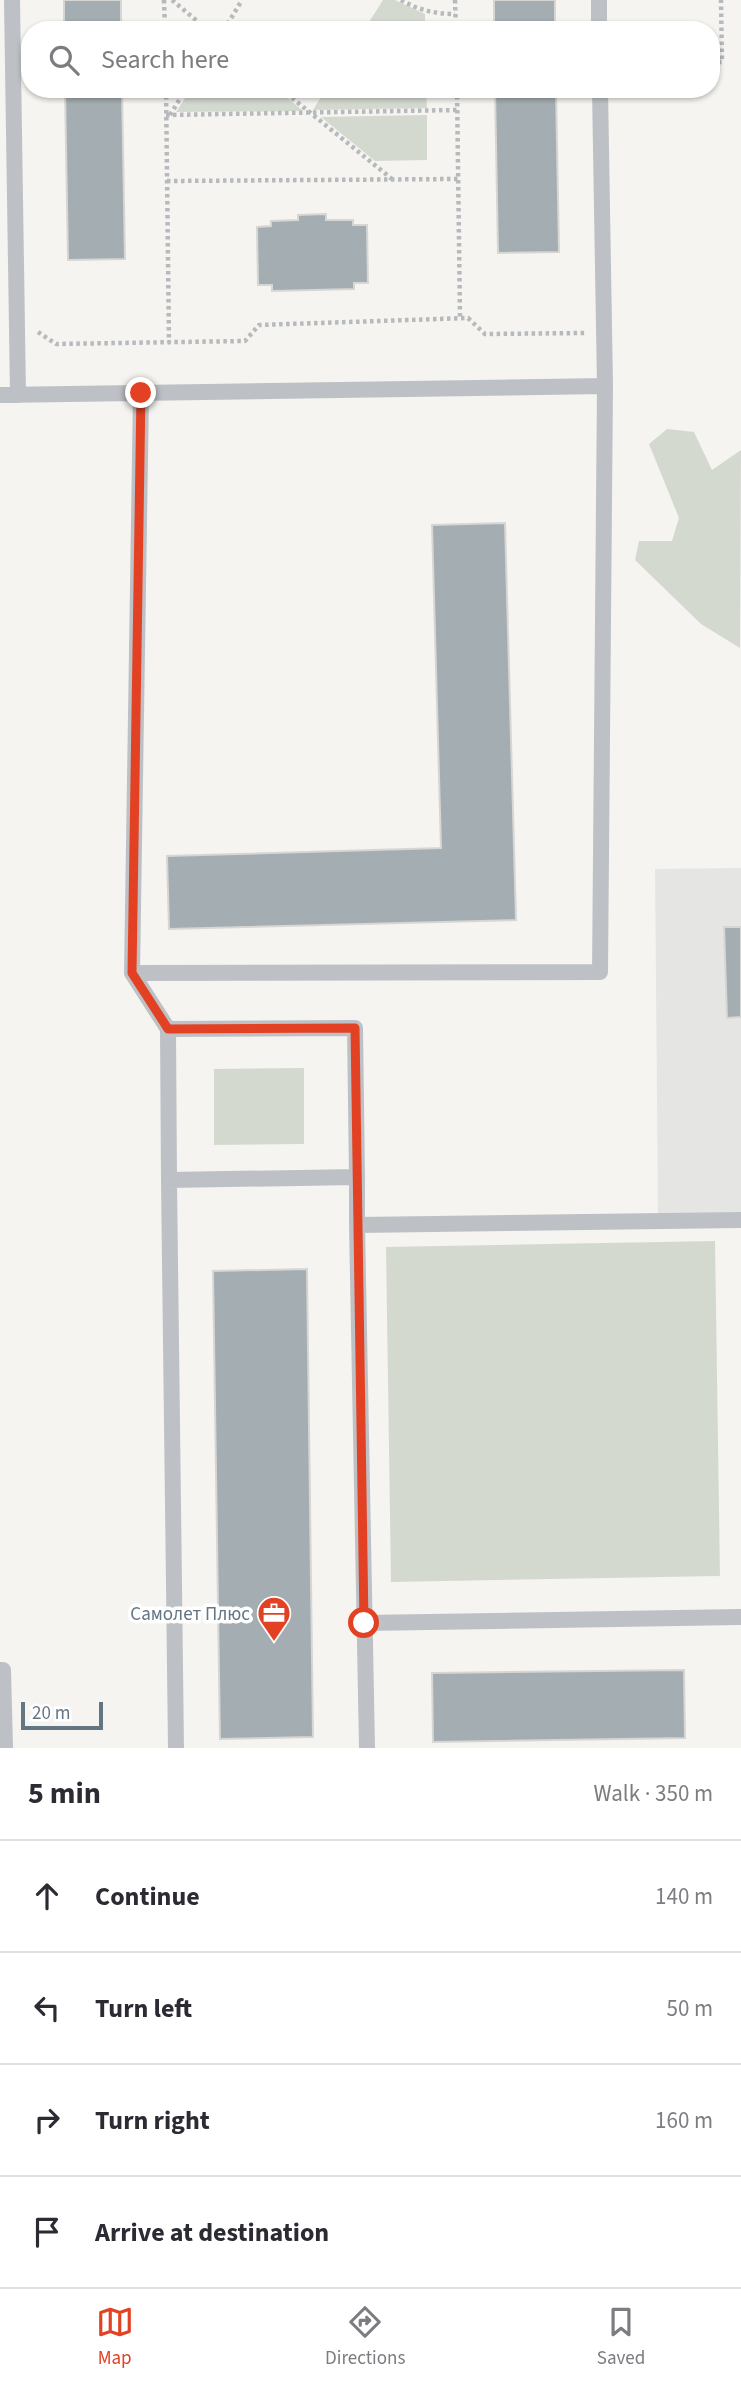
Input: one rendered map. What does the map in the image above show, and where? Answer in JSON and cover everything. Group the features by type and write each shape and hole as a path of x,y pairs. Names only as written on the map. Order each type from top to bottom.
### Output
{"lane":[{"path":"12,0 18,395"},
{"path":"599,0 599,21"},
{"path":"132,973 600,972 605,386 600,98"},
{"path":"0,396 605,386"},
{"path":"141,393 132,973 168,1029 176,1748"},
{"path":"168,1029 355,1028 367,1748"},
{"path":"169,1180 357,1177"},
{"path":"357,1225 741,1220"},
{"path":"364,1623 741,1617"},
{"path":"0,1670 4,1670 5,1748"}],"path":[{"path":"164,0 165,21"},
{"path":"172,0 197,21"},
{"path":"230,21 243,0"},
{"path":"401,0 438,14 455,14"},
{"path":"455,0 455,21"},
{"path":"720,62 721,0"},
{"path":"167,98 169,342"},
{"path":"168,115 180,98"},
{"path":"292,98 392,180"},
{"path":"457,98 460,318"},
{"path":"168,115 457,110"},
{"path":"167,181 458,179"},
{"path":"17,328 41,333 56,344 245,341 259,325 460,318 468,318 485,334 604,333"}],"shaded area":[{"path":"383,0 395,0 425,14 425,21 370,21"},
{"path":"185,98 288,98 303,111 176,112"},
{"path":"320,98 426,98 427,108 313,110"},
{"path":"427,115 427,160 375,161 321,117"},
{"path":"667,429 694,432 712,470 741,450 740,648 701,624 635,560 639,541 672,541 679,518 649,444"},
{"path":"741,868 741,1213 658,1214 655,869"},
{"path":"304,1068 304,1144 214,1145 214,1069"},
{"path":"715,1241 720,1576 391,1582 386,1247"}],"building":[{"path":"64,0 121,0 121,21 64,21"},
{"path":"494,0 555,0 555,21 494,21"},
{"path":"65,98 122,98 125,259 68,260"},
{"path":"495,98 556,98 559,252 498,253"},
{"path":"326,214 326,220 353,220 353,225 367,225 368,283 354,283 354,289 272,291 272,285 258,285 257,227 271,226 271,221 298,220 298,215"},
{"path":"505,523 516,920 169,929 167,856 441,848 432,525"},
{"path":"724,927 741,927 741,1017 727,1018"},
{"path":"307,1269 313,1737 220,1739 213,1271"},
{"path":"684,1670 685,1738 433,1742 432,1673"}],"place":[{"name":"Самолет Плюс","path":"274,1643"}],"route":[{"path":"141,393 132,973 168,1029 355,1028 364,1623"}]}
